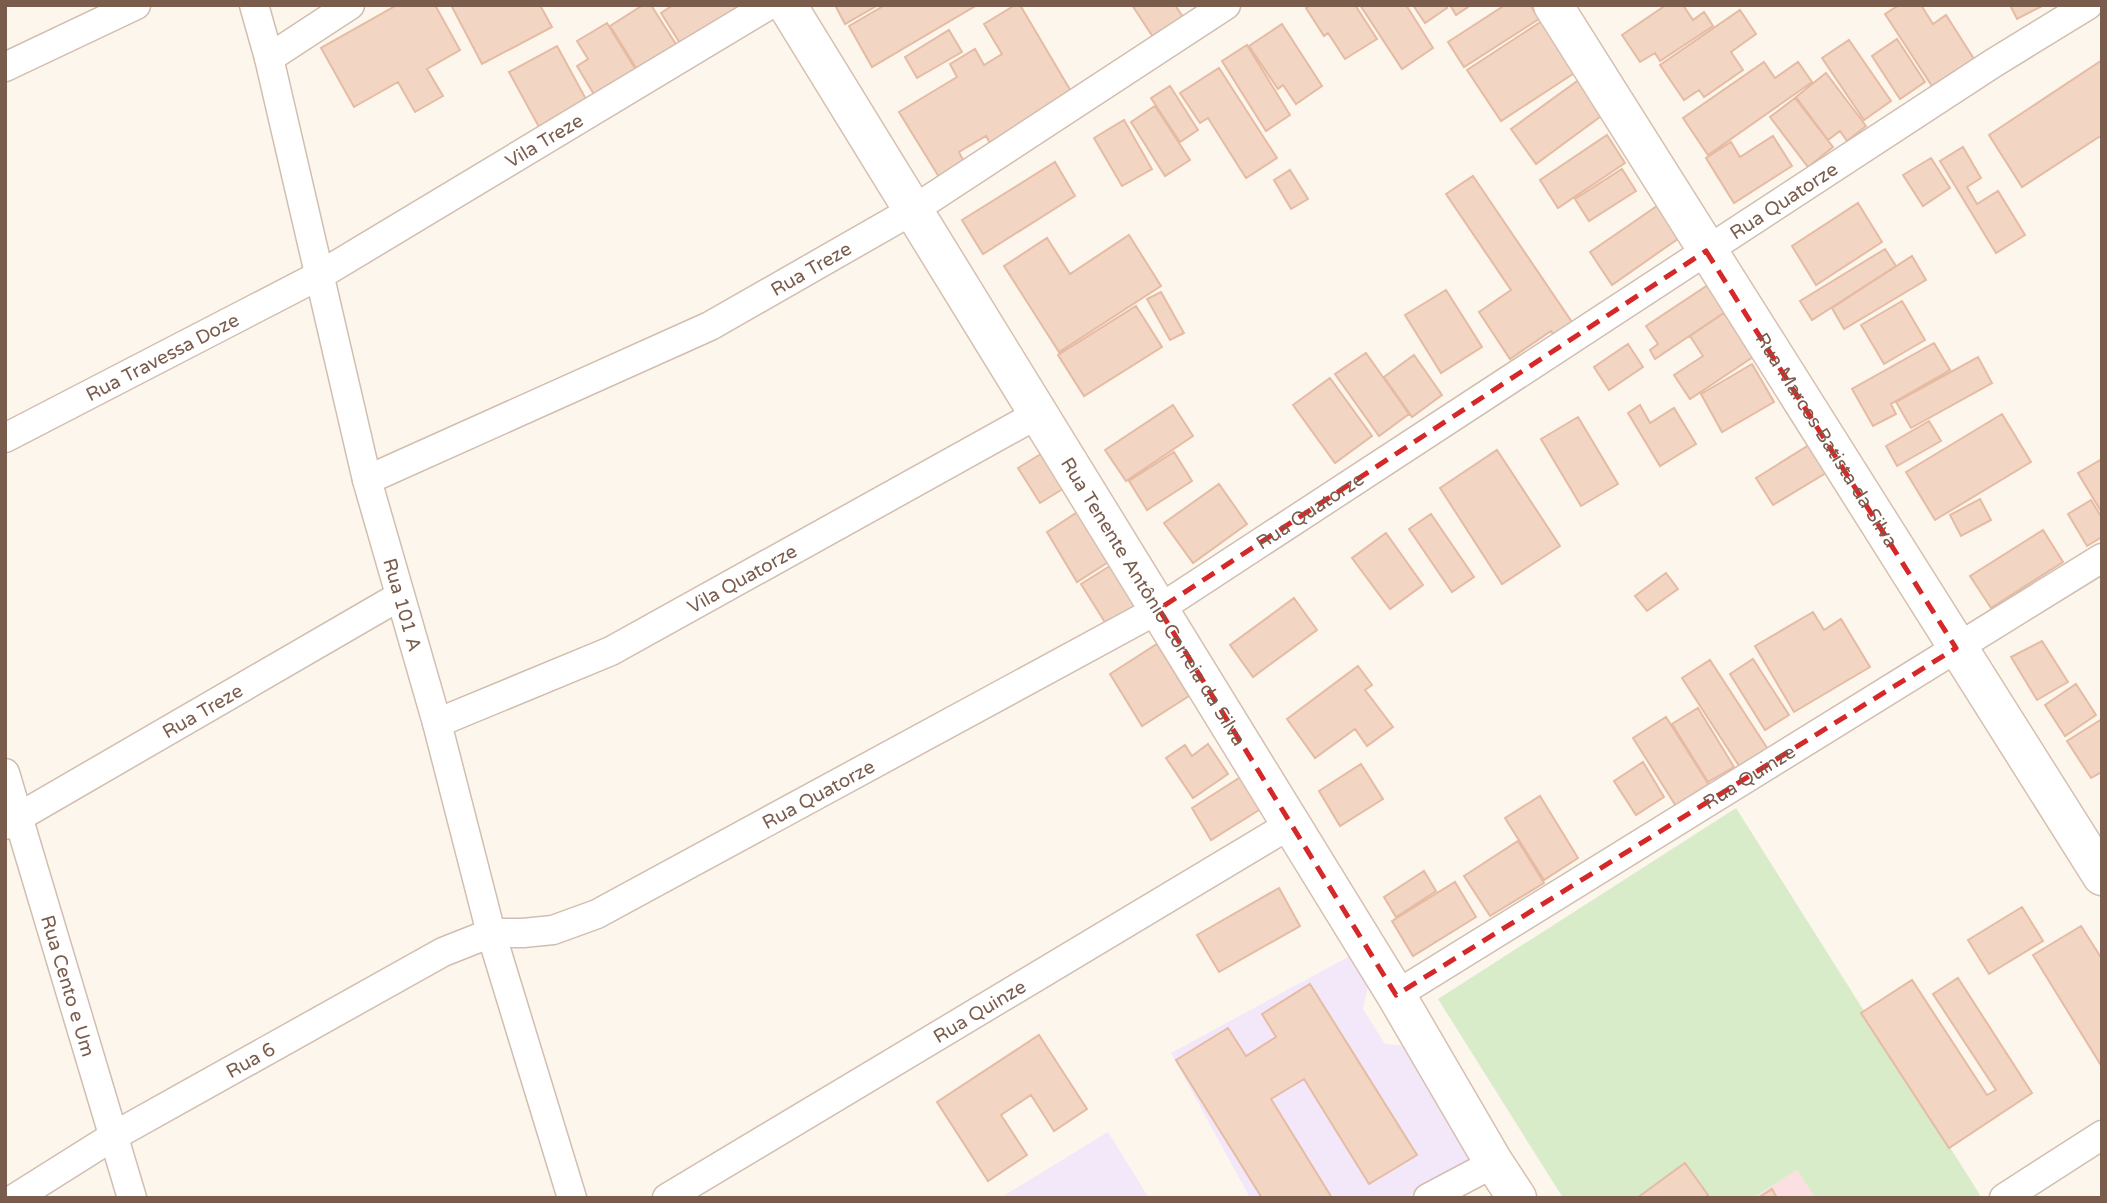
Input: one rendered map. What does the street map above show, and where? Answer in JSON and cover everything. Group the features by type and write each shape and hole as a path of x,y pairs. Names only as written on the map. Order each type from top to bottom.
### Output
{"main road":[{"name":"Rua Tenente Antônio Correia da Silva","path":"787,5 1396,995 1517,1198"},
{"name":"Rua Marcos Batista da Silva","path":"1553,5 2102,876"}],"street":[{"path":"5,67 136,5"},
{"name":"Rua 101 A","path":"254,5 269,58 367,480 437,723 491,933 572,1198"},
{"path":"269,58 350,5"},
{"name":"Vila Treze","path":"320,275 769,5"},
{"name":"Rua Treze","path":"367,480 710,326 914,210 1226,5"},
{"name":"Rua Quatorze","path":"491,933 553,930 597,914 1159,609 1992,64 2088,5"},
{"name":"Rua Travessa Doze","path":"5,438 320,275"},
{"name":"Vila Quatorze","path":"437,723 611,650 1038,414"},
{"name":"Rua Quinze","path":"1396,995 2102,558"},
{"name":"Rua Treze","path":"12,822 400,596"},
{"name":"Rua Cento e Um","path":"5,773 12,822 132,1198"},
{"name":"Rua Quinze","path":"667,1198 1291,824"},
{"name":"Rua 6","path":"15,1198 112,1137 443,952 491,933"},
{"path":"2004,1198 2102,1135"},
{"path":"1428,1198 1494,1163"}],"highlighted area":[{"path":"1706,251 1956,648 1396,995 1159,609"}],"shaded area":[{"path":"1359,951 1371,973 1363,1009 1385,1044 1418,1047 1478,1158 1406,1198 1250,1198 1171,1053"},
{"path":"1108,1132 1149,1198 1000,1198"},
{"path":"1797,1170 1815,1198 1753,1198"}],"green space":[{"path":"1736,808 1980,1195 1977,1198 1815,1198 1797,1170 1753,1198 1563,1198 1438,999"}],"building":[{"path":"397,5 435,5 460,50 427,69 443,96 415,112 398,82 354,107 321,48"},
{"path":"451,5 540,5 552,27 482,64"},
{"path":"643,5 651,5 679,49 640,74 610,26"},
{"path":"673,5 758,5 685,51 661,13"},
{"path":"835,5 878,5 845,24"},
{"path":"885,5 977,5 872,67 849,26"},
{"path":"1015,5 1020,5 1072,93 995,152 986,136 959,152 964,162 939,177 899,112 957,77 950,64 975,49 984,65 1002,54 984,24"},
{"path":"1132,5 1175,5 1185,20 1155,40"},
{"path":"1310,5 1355,5 1377,39 1345,59 1328,33 1324,36 1306,8"},
{"path":"1360,5 1406,5 1433,48 1402,69"},
{"path":"1413,5 1445,5 1447,8 1425,23"},
{"path":"1450,5 1471,5 1456,15"},
{"path":"1505,5 1530,5 1539,19 1464,67 1448,42"},
{"path":"1666,5 1683,5 1693,20 1704,12 1713,26 1660,61 1655,53 1640,62 1622,35"},
{"path":"1899,5 1921,5 1933,24 1946,15 1974,59 1932,86 1885,14"},
{"path":"2010,5 2044,5 2017,19"},
{"path":"1740,10 1756,34 1731,52 1743,70 1704,97 1699,90 1684,100 1660,65"},
{"path":"1545,19 1579,70 1501,121 1467,70"},
{"path":"607,23 639,75 598,101 577,66 588,59 577,41"},
{"path":"1282,24 1322,86 1296,104 1283,85 1278,89 1249,46"},
{"path":"949,30 962,52 917,78 905,57"},
{"path":"1897,39 1925,82 1900,99 1872,56"},
{"path":"1849,40 1891,101 1864,120 1822,58"},
{"path":"1247,45 1290,115 1266,131 1222,61"},
{"path":"557,46 587,101 539,127 509,72"},
{"path":"2102,60 2102,135 2022,187 1989,135"},
{"path":"1764,62 1775,78 1798,62 1812,82 1708,155 1683,118"},
{"path":"1219,68 1277,158 1246,178 1208,118 1200,123 1180,93"},
{"path":"1826,73 1866,126 1847,141 1840,131 1828,140 1796,97"},
{"path":"1587,74 1612,108 1536,164 1511,129"},
{"path":"1170,86 1198,130 1180,142 1151,98"},
{"path":"1795,98 1833,147 1808,167 1770,117"},
{"path":"1155,106 1190,160 1165,176 1131,122"},
{"path":"1124,120 1152,169 1122,186 1094,138"},
{"path":"1607,135 1625,163 1558,208 1540,180"},
{"path":"1773,136 1792,166 1734,203 1706,158 1731,142 1740,157"},
{"path":"1963,147 1981,178 1967,187 1977,204 1998,191 2025,235 1996,253 1940,161"},
{"path":"1931,158 1950,188 1923,206 1903,175"},
{"path":"1055,162 1075,196 983,254 962,220"},
{"path":"1622,169 1636,191 1589,221 1575,199"},
{"path":"1290,170 1308,199 1291,209 1274,180"},
{"path":"1473,176 1578,331 1559,343 1551,331 1510,359 1479,312 1511,290 1446,194"},
{"path":"1858,203 1882,242 1816,285 1792,246"},
{"path":"1660,204 1682,236 1612,285 1590,252"},
{"path":"1129,235 1161,286 1059,352 1004,266 1047,238 1070,274"},
{"path":"1885,249 1896,266 1812,320 1800,301"},
{"path":"1912,256 1926,280 1844,329 1832,308"},
{"path":"1708,285 1725,312 1655,359 1650,350 1658,344 1646,326"},
{"path":"1446,290 1482,347 1441,373 1405,315"},
{"path":"1161,292 1184,333 1170,340 1147,299"},
{"path":"1902,301 1925,340 1884,364 1861,325"},
{"path":"1136,306 1162,347 1084,396 1058,355"},
{"path":"1724,313 1753,357 1690,399 1674,375 1703,356 1690,336"},
{"path":"1934,343 1950,370 1891,404 1896,414 1873,426 1852,389"},
{"path":"1628,344 1643,367 1609,390 1594,367"},
{"path":"1366,353 1409,414 1379,436 1335,374"},
{"path":"1414,355 1442,395 1412,417 1384,377"},
{"path":"1978,357 1992,383 1911,428 1896,402"},
{"path":"1752,364 1774,402 1722,432 1701,394"},
{"path":"1330,378 1372,436 1335,463 1293,405"},
{"path":"1173,405 1193,436 1126,481 1105,450"},
{"path":"1640,405 1650,423 1674,408 1696,444 1660,466 1628,413"},
{"path":"2002,414 2031,462 1935,520 1906,472"},
{"path":"1578,417 1618,484 1581,506 1541,439"},
{"path":"1929,421 1941,441 1897,466 1886,446"},
{"path":"1809,445 1826,473 1773,505 1756,478"},
{"path":"1497,450 1560,546 1502,584 1440,488"},
{"path":"1044,452 1066,487 1040,503 1018,468"},
{"path":"1174,452 1192,481 1147,510 1129,481"},
{"path":"2102,459 2102,513 2078,473"},
{"path":"1219,484 1247,524 1193,563 1164,523"},
{"path":"1980,499 1991,520 1961,536 1950,515"},
{"path":"2091,500 2102,518 2102,537 2087,546 2068,514"},
{"path":"1079,511 1110,561 1077,582 1047,532"},
{"path":"1431,514 1474,577 1452,592 1409,529"},
{"path":"2043,530 2063,562 1991,608 1970,576"},
{"path":"1386,533 1423,585 1390,609 1352,558"},
{"path":"1113,564 1146,600 1106,624 1081,584"},
{"path":"1666,573 1678,589 1647,611 1635,596"},
{"path":"1294,598 1317,630 1253,677 1230,645"},
{"path":"1813,612 1824,630 1841,619 1870,667 1794,712 1755,646"},
{"path":"2042,641 2068,682 2037,700 2011,657"},
{"path":"1157,644 1189,696 1142,726 1110,674"},
{"path":"1753,659 1789,715 1765,730 1730,674"},
{"path":"1710,660 1771,754 1743,772 1682,678"},
{"path":"1358,666 1372,685 1365,690 1393,727 1367,746 1355,729 1315,758 1287,719"},
{"path":"2076,684 2096,715 2065,736 2045,705"},
{"path":"1698,708 1734,767 1708,782 1672,724"},
{"path":"1666,717 1709,785 1676,806 1633,738"},
{"path":"2102,719 2102,772 2091,778 2067,741"},
{"path":"1208,744 1228,774 1193,798 1166,758 1185,745 1192,756"},
{"path":"1643,762 1664,797 1636,815 1614,781"},
{"path":"1361,764 1383,799 1340,826 1319,791"},
{"path":"1247,773 1267,805 1211,840 1192,808"},
{"path":"1540,796 1578,858 1544,880 1505,818"},
{"path":"1518,841 1544,883 1490,916 1464,876"},
{"path":"1424,871 1436,891 1396,917 1384,897"},
{"path":"1455,882 1476,917 1413,956 1392,921"},
{"path":"1279,888 1300,926 1219,972 1197,935"},
{"path":"2022,907 2043,941 1989,974 1968,940"},
{"path":"2081,926 2102,959 2102,1067 2033,955"},
{"path":"1958,978 2032,1093 1949,1148 1861,1013 1912,980 1987,1095 1996,1090 1933,994"},
{"path":"1310,984 1417,1155 1369,1184 1304,1079 1271,1099 1332,1198 1262,1198 1176,1060 1228,1028 1246,1056 1276,1037 1262,1014"},
{"path":"1039,1035 1087,1109 1054,1131 1031,1095 1001,1115 1027,1155 988,1181 937,1102"},
{"path":"1685,1163 1708,1195 1704,1198 1637,1198"},
{"path":"1772,1189 1777,1198 1758,1198"}]}
